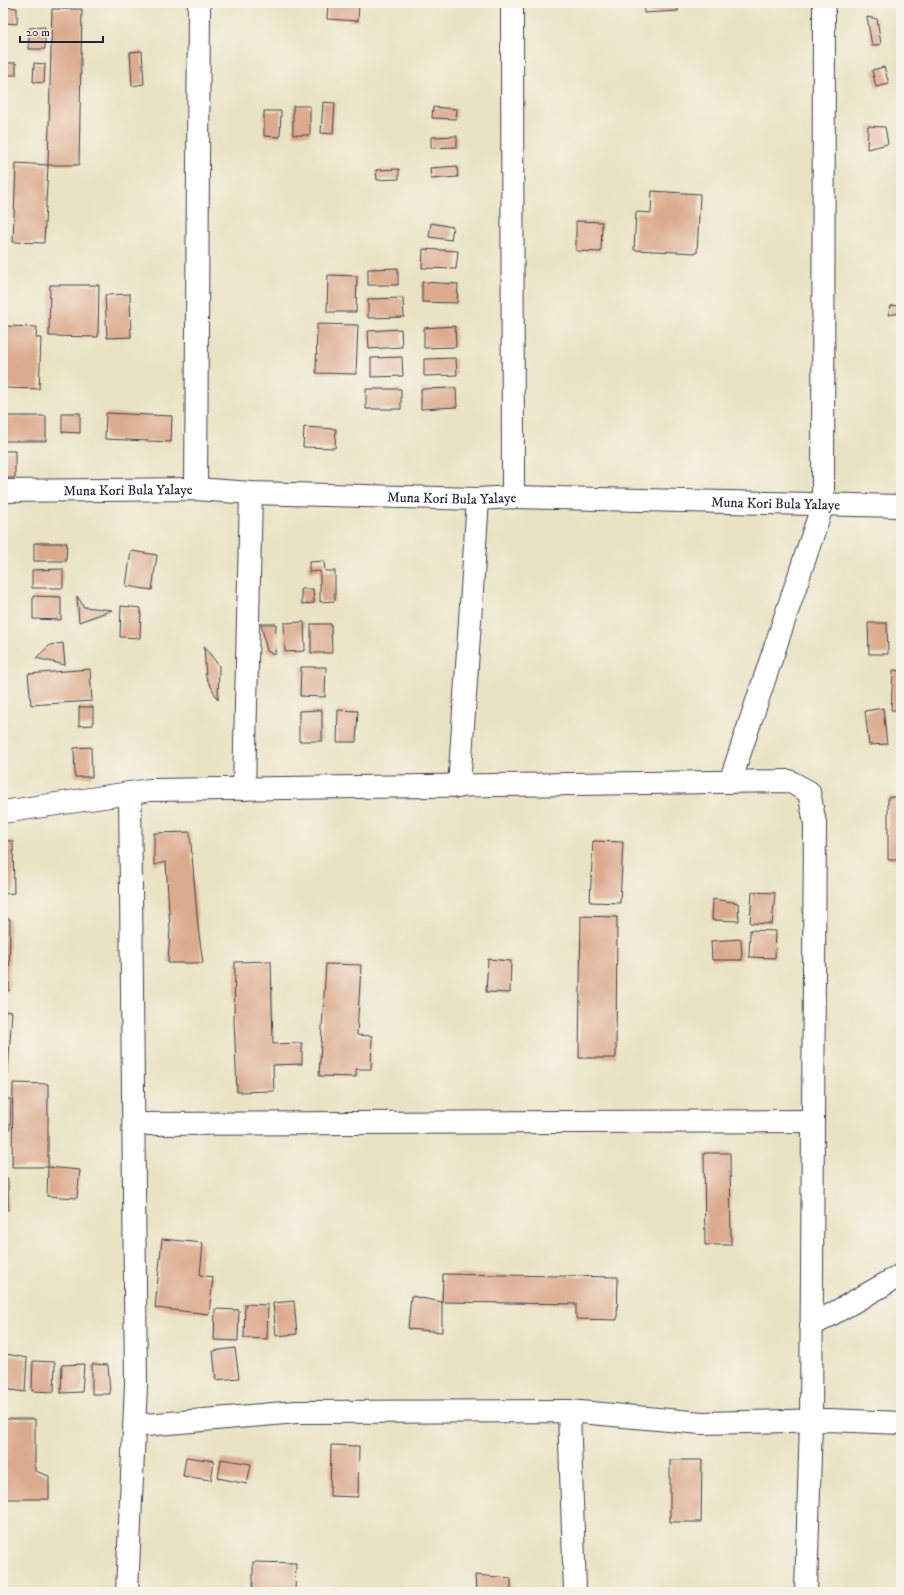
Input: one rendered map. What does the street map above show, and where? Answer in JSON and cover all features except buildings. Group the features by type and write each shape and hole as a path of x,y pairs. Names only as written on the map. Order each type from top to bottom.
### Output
{"street":[{"path":"196,489 199,3"},
{"path":"512,3 513,496"},
{"path":"730,782 823,504 824,3"},
{"name":"Muna Kori Bula Yalaye","path":"3,491 196,489 251,493 478,499 513,496 901,506"},
{"path":"244,789 251,493"},
{"path":"459,786 478,499"},
{"path":"3,812 150,790 789,781 809,792 815,823 811,1420 806,1592"},
{"path":"127,1592 136,1384 130,793"},
{"path":"134,1124 813,1121"},
{"path":"811,1326 901,1275"},
{"path":"135,1426 296,1412 569,1411 702,1423 811,1420 901,1423"},
{"path":"569,1411 575,1592"}]}
